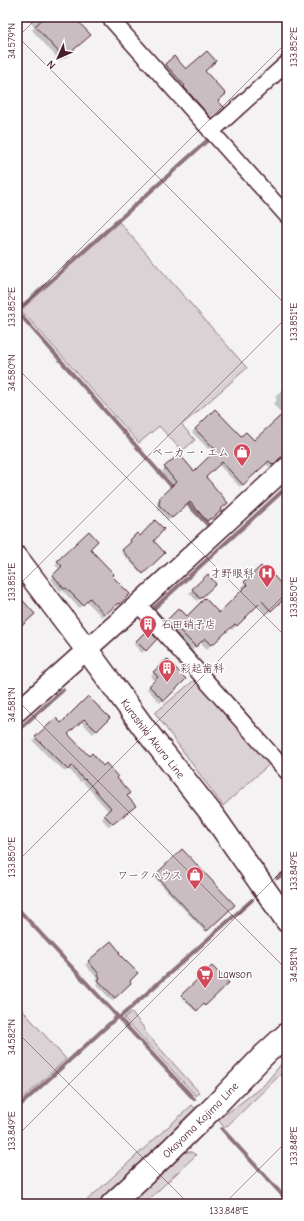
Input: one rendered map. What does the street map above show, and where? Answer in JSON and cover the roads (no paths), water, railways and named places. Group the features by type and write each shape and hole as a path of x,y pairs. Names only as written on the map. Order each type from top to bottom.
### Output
{"main road":[{"name":"Kurashiki Akura Line","path":"17,558 144,728 215,818 287,920"},
{"name":"Okayama Kojima Line","path":"112,1204 164,1157 265,1054 287,1034"}],"street":[{"path":"109,17 214,130 287,216"},
{"path":"214,130 287,63"},
{"path":"17,712 87,650 144,611 287,467"},
{"path":"144,611 287,772"}],"waterway":[{"path":"17,311 209,139"},
{"path":"17,311 174,489"},
{"path":"152,610 287,487"},
{"path":"184,500 210,527"},
{"path":"153,609 195,657"},
{"path":"17,731 63,690"},
{"path":"277,878 287,871"},
{"path":"119,1018 252,900"},
{"path":"17,908 194,1099"},
{"path":"17,1108 117,1017"},
{"path":"222,1129 287,1200"}],"place":[{"name":"ベーカー・エム","path":"242,467"},
{"name":"才野眼科","path":"267,588"},
{"name":"石田硝子店","path":"148,639"},
{"name":"彩起歯科","path":"167,683"},
{"name":"ワークハウス","path":"195,890"},
{"name":"Lawson","path":"205,989"}]}
